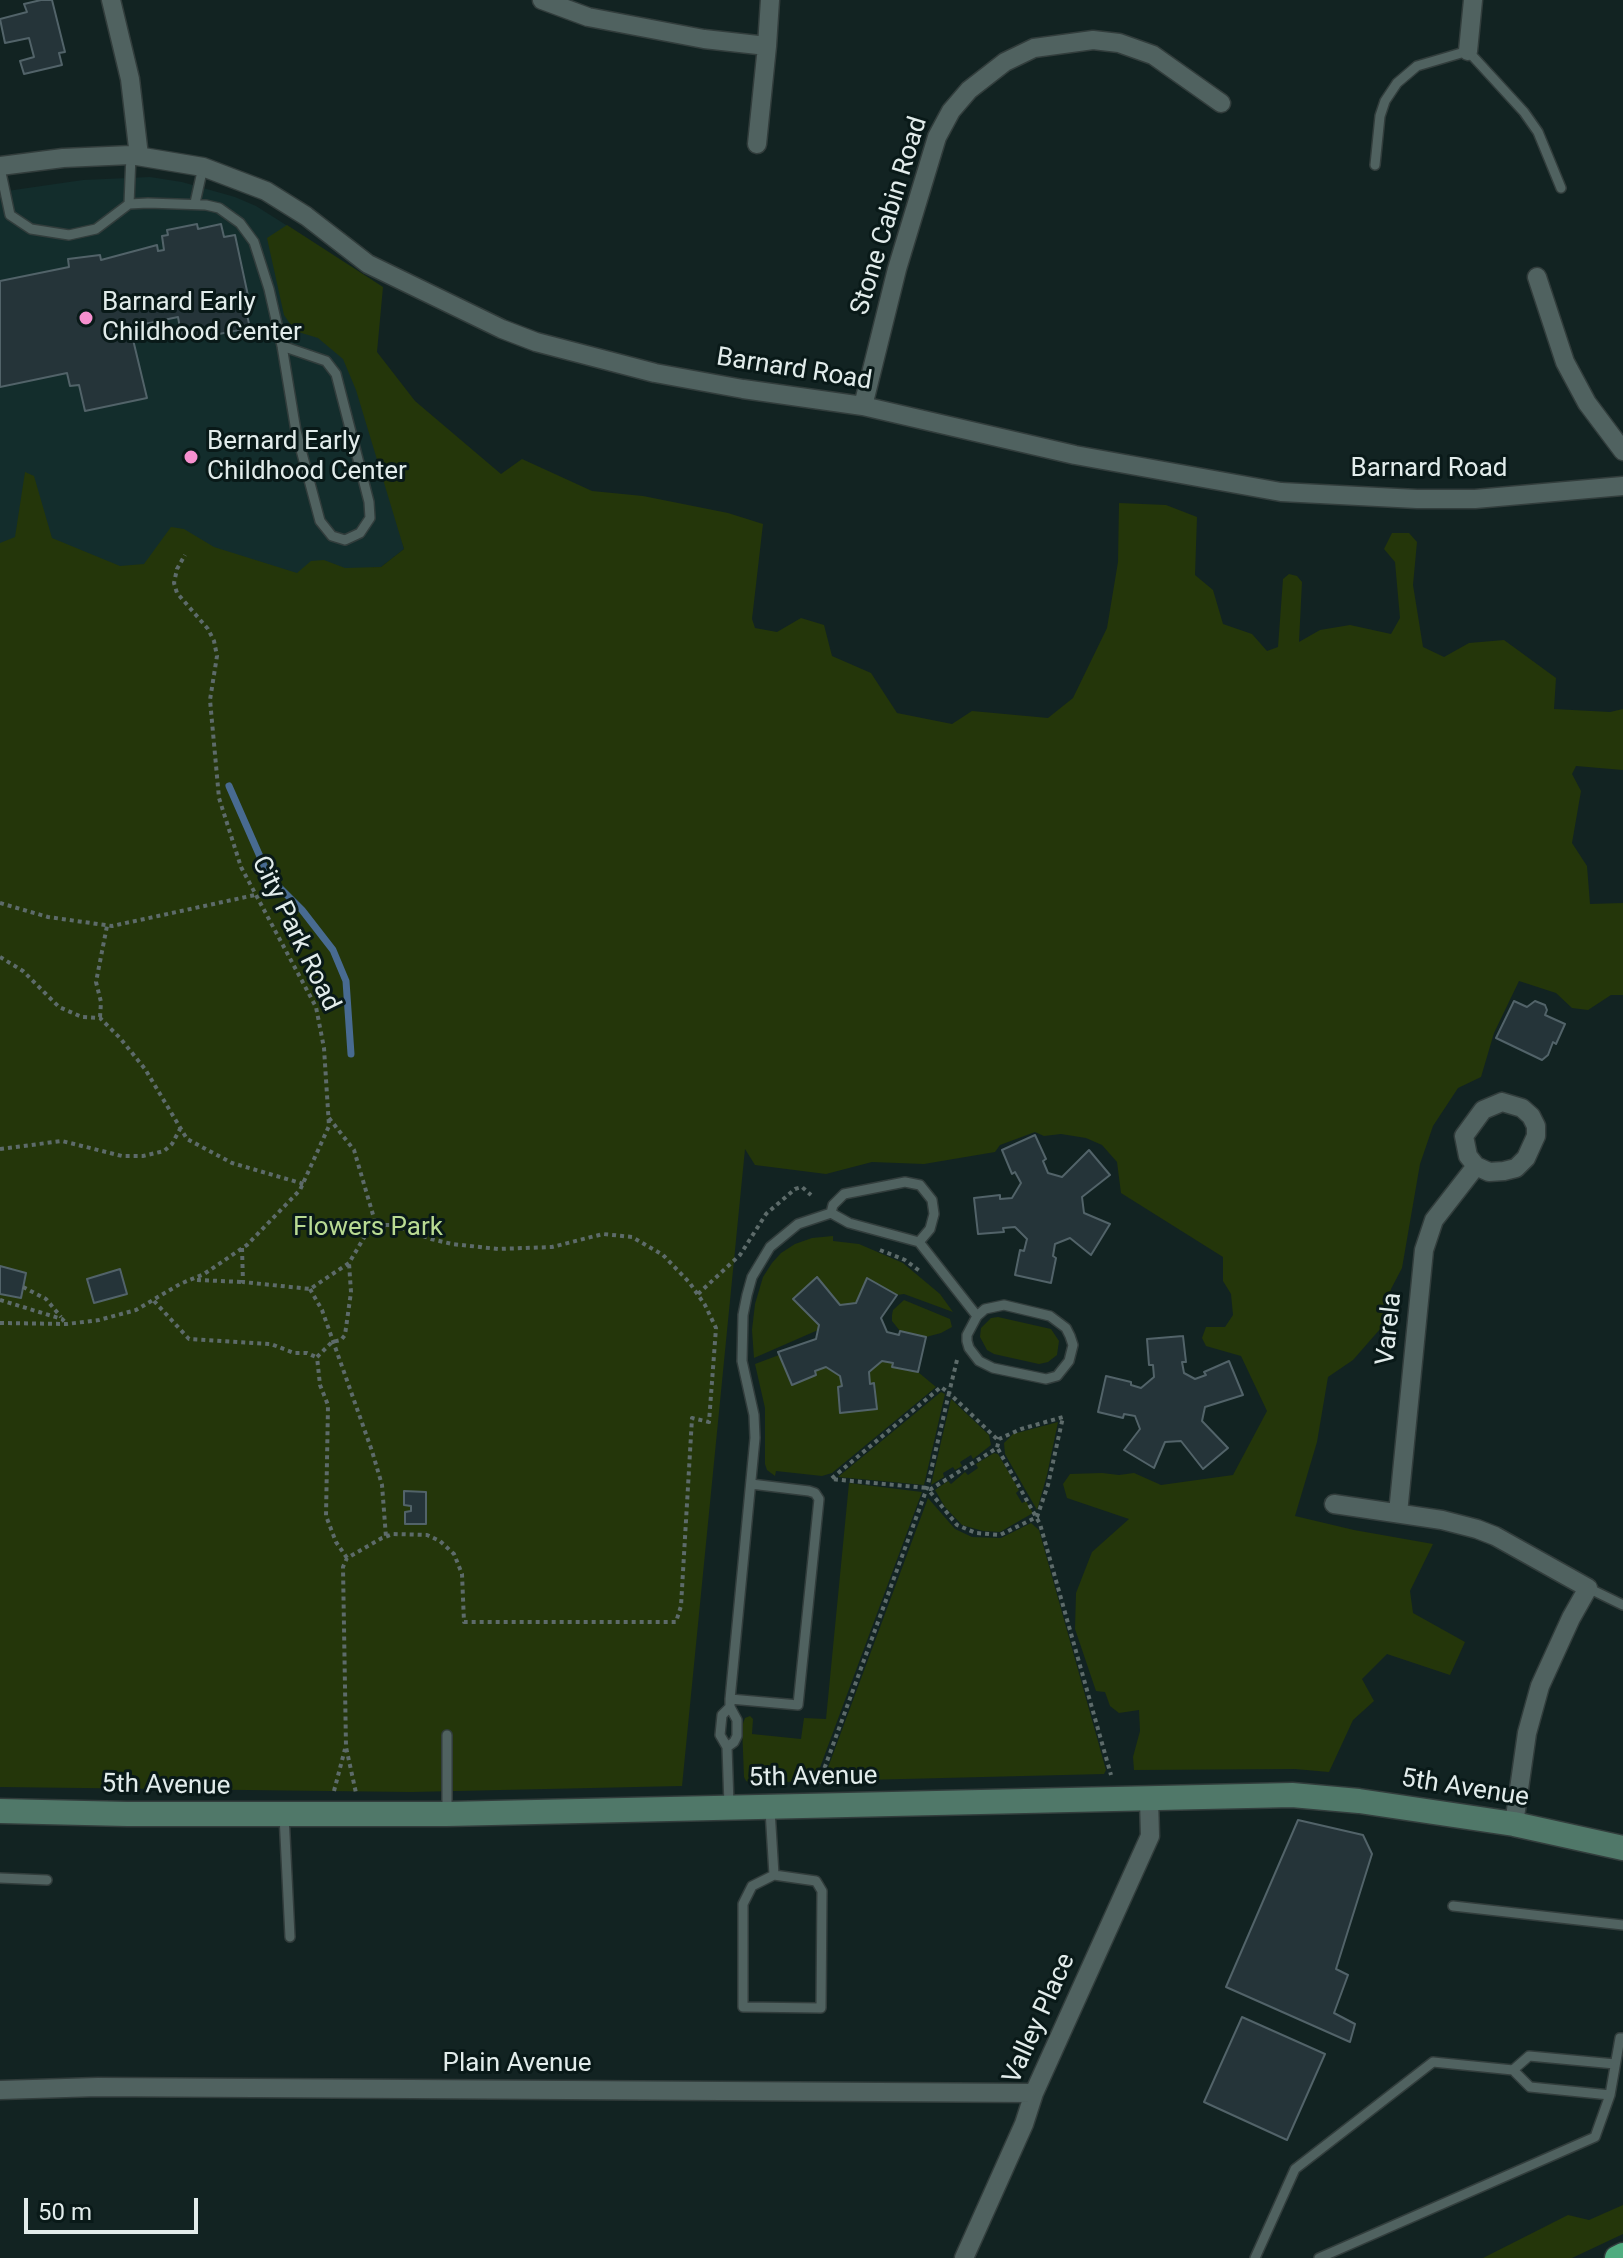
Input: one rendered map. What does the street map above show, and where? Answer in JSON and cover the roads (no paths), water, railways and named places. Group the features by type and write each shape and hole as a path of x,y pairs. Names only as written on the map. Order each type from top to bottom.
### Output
{"highway":[{"path":"1617,2258 1623,2255"}],"street":[{"path":"111,0 130,79 135,155"},
{"path":"542,0 588,17 704,39 767,46"},
{"path":"757,144 770,0"},
{"path":"1468,51 1473,0"},
{"name":"Stone Cabin Road","path":"863,406 897,269 937,137 951,111 969,90 1005,62 1034,48 1093,40 1119,43 1153,55 1221,103"},
{"name":"Barnard Road","path":"0,167 63,158 135,155 203,167 266,191 306,216 368,264 502,329 536,342 655,373 863,406 1075,455 1281,492 1475,499 1623,486"},
{"path":"1537,277 1565,362 1587,403 1623,451"},
{"name":"Varela","path":"1398,1513 1424,1250 1434,1220 1476,1166"},
{"path":"1334,1504 1442,1520 1486,1532 1588,1588 1540,1686 1527,1733 1514,1824"},
{"name":"5th Avenue","path":"0,1811 447,1814 1255,1795 1328,1797 1514,1824 1623,1848"},
{"name":"Valley Place","path":"964,2258 1024,2124 1034,2093 1150,1836 1149,1799"},
{"name":"Plain Avenue","path":"0,2090 98,2087 1034,2093"}],"lane":[{"path":"1375,165 1380,116 1385,101 1397,83 1417,66 1468,51 1524,112 1538,132 1561,188"},
{"path":"0,167 10,215 31,229 69,235 96,229 129,204 135,155"},
{"path":"195,203 203,167"},
{"path":"129,204 195,203 219,208 240,223 254,242 269,289 296,431 320,521 332,536 345,540 360,533 370,518 370,510 336,374 326,361 282,346"},
{"path":"831,1213 833,1205 844,1194 913,1182 925,1189 932,1200 934,1214 930,1229 919,1242"},
{"path":"727,1747 737,1736 737,1720 730,1703 751,1484 754,1415 742,1361 743,1315 760,1262 784,1234 798,1224 831,1213 849,1223 919,1242 977,1316"},
{"path":"1004,1305 1050,1316 1066,1328 1070,1336 1073,1345 1069,1361 1057,1376 1046,1379 993,1368 979,1361 969,1348 967,1335 977,1316 985,1309 1004,1305"},
{"path":"730,1703 798,1705 819,1499 809,1491 751,1484"},
{"path":"1588,1588 1623,1605"},
{"path":"729,1808 727,1747 720,1735 722,1715 730,1703"},
{"path":"447,1735 447,1814"},
{"path":"770,1807 774,1875"},
{"path":"284,1815 290,1937"},
{"path":"774,1875 816,1881 822,1891 821,2008 743,2007 743,1904 752,1886 774,1875"},
{"path":"0,1878 47,1880"},
{"path":"1453,1906 1623,1925"},
{"path":"1319,2258 1595,2137 1610,2095 1620,2038 1623,2038"},
{"path":"1513,2070 1529,2056 1615,2064"},
{"path":"1255,2258 1295,2169 1433,2062 1513,2070 1530,2087 1610,2095"}],"waterway":[{"path":"229,786 269,877 302,910 333,950 346,981 351,1054"}],"place":[{"name":"Barnard Early Childhood Center","path":"86,318"},
{"name":"Bernard Early Childhood Center","path":"191,457"}],"park label":[{"name":"Flowers Park","path":"368,1228"}]}
